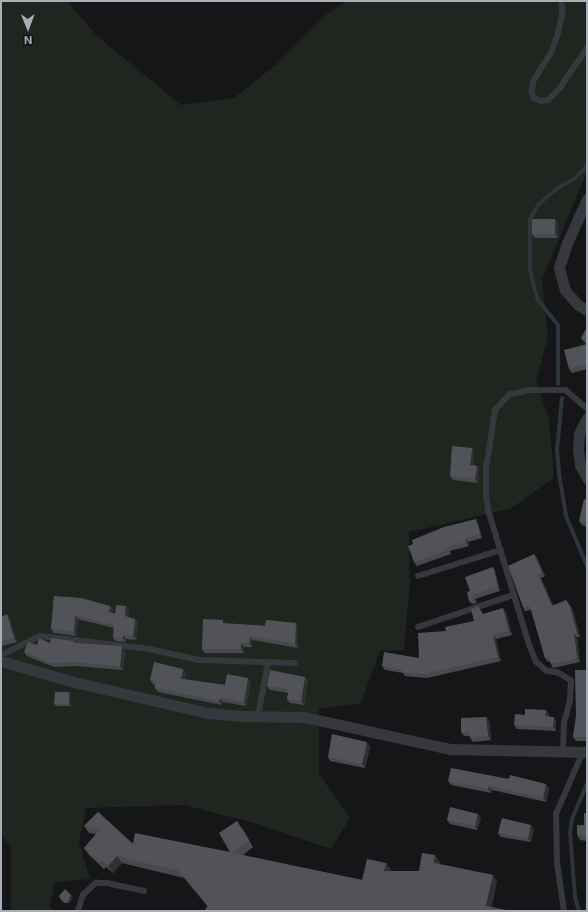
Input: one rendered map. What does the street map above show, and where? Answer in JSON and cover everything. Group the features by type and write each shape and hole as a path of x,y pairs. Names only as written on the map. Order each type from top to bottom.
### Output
{"street":[{"path":"587,198 566,243 559,268 565,290 578,305 587,310"},
{"path":"587,418 579,434 578,450 580,465 587,478"},
{"path":"1,661 165,704 208,713 304,717 450,749 585,752"}],"lane":[{"path":"562,1 563,14 558,35 552,52 534,81 532,91 534,98 541,101 548,100 560,88 587,48"},
{"path":"563,751 564,722 570,700 571,681 558,673 546,672 536,662 500,550 486,496 489,441 495,410 509,395 516,392 566,390 587,408"},
{"path":"418,576 500,550"},
{"path":"418,627 514,595"},
{"path":"1,655 40,636 149,649 199,660 295,663"},
{"path":"258,716 268,662"},
{"path":"564,911 557,863 555,820 557,808 585,752"},
{"path":"78,911 82,894 96,884 107,883 144,891"}],"shaded area":[{"path":"1,1 67,1 97,36 181,105 234,98 278,63 327,14 346,1 587,1 587,171 542,280 548,337 536,381 549,419 554,478 510,509 409,532 410,582 404,650 380,651 361,703 319,709 319,774 350,818 331,849 257,824 185,805 86,808 79,842 90,879 55,882 49,907 56,911 11,911 11,847 1,835"}],"building":[{"path":"532,219 555,219 555,234 532,234"},
{"path":"586,329 587,330 587,342 581,338"},
{"path":"587,344 587,364 569,369 564,350"},
{"path":"452,446 472,448 470,465 477,466 475,479 450,476"},
{"path":"584,499 587,500 587,523 579,521"},
{"path":"476,519 480,534 465,538 466,542 447,547 448,550 414,562 408,546 413,544 412,540 444,527"},
{"path":"534,554 542,572 538,574 552,606 566,600 570,606 577,633 574,633 577,658 551,664 549,657 545,658 530,606 523,607 508,566"},
{"path":"493,567 498,587 472,595 474,599 469,601 467,592 470,591 465,577"},
{"path":"54,596 81,598 110,606 109,612 115,614 116,605 126,606 125,616 135,619 133,636 123,635 123,638 113,637 114,625 75,615 74,632 51,629"},
{"path":"478,606 483,614 503,608 509,631 493,635 498,657 424,674 402,672 402,670 382,666 384,652 419,658 418,633 446,631 445,627 474,621 471,609"},
{"path":"7,614 14,638 1,641 1,617"},
{"path":"203,619 223,620 223,623 265,626 266,620 296,623 295,644 250,636 249,643 241,643 241,649 202,649"},
{"path":"39,638 50,643 51,638 73,641 73,643 122,646 120,666 72,662 51,663 24,652 28,642 37,645"},
{"path":"154,662 183,669 181,679 225,685 227,674 248,678 244,702 220,698 219,701 155,688 156,681 150,680"},
{"path":"270,670 305,677 301,701 287,699 289,689 267,686"},
{"path":"575,670 587,670 587,737 573,737 576,716"},
{"path":"55,692 69,692 69,704 54,704"},
{"path":"525,709 546,710 545,716 554,717 553,727 514,725 515,714 525,715"},
{"path":"486,717 488,736 470,738 469,732 461,732 461,718"},
{"path":"332,734 367,742 362,764 328,757"},
{"path":"451,768 509,779 510,775 546,784 543,798 489,786 488,789 448,781"},
{"path":"450,807 478,814 475,826 447,820"},
{"path":"98,812 133,844 135,833 230,852 219,833 237,821 249,840 232,853 362,880 367,859 386,863 384,871 419,871 422,853 435,855 434,863 493,875 486,906 511,911 204,911 208,906 180,871 117,856 108,866 101,860 99,862 84,848 100,829 84,826"},
{"path":"584,813 587,813 587,836 577,835 577,825 584,825"},
{"path":"502,818 531,825 528,838 498,833"},
{"path":"65,889 71,895 68,901 62,901 59,896"}],"waterway":[{"path":"558,384 558,325 538,300 534,288 530,269 530,219 539,204 555,190 575,178 587,166"},
{"path":"562,398 557,450 559,474 566,516 587,566"},
{"path":"579,911 575,897 570,832 572,819 587,784"}]}
